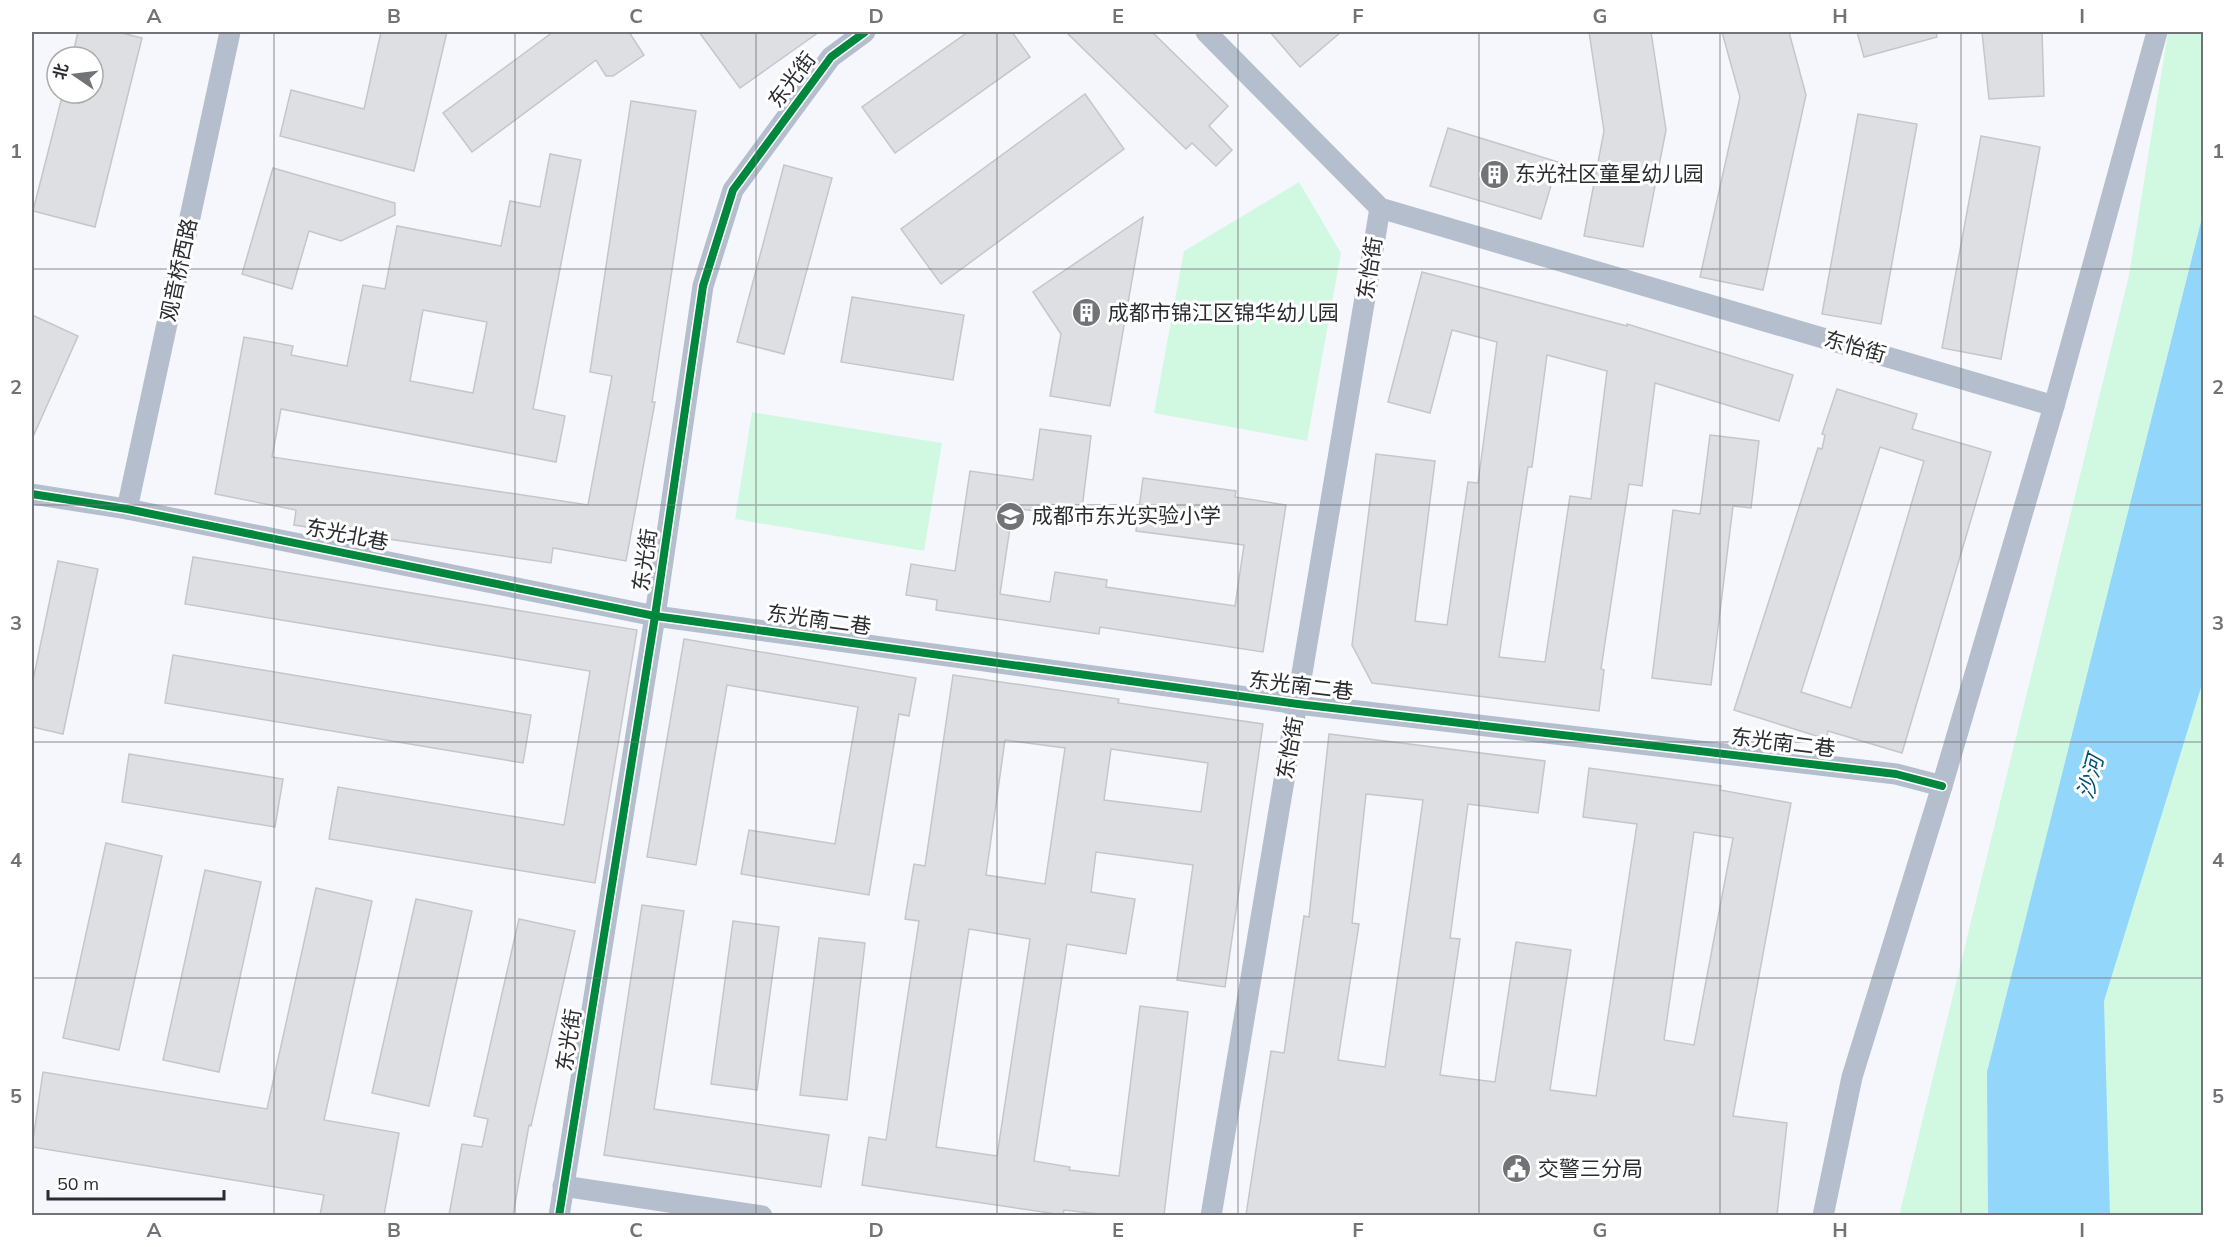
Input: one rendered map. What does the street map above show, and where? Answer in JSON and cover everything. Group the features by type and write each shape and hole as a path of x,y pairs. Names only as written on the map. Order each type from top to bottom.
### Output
{"street":[{"name":"观音桥西路","path":"127,509 230,32"},
{"name":"东光街","path":"559,1215 655,616 702,286 733,189 831,57 865,32"},
{"name":"东怡街","path":"1206,32 1380,208 2054,406"},
{"path":"1823,1215 1852,1077 1942,786 2054,406 2157,32"},
{"name":"东怡街","path":"1211,1215 1380,208"},
{"name":"东光北巷","path":"32,494 127,509 655,616"},
{"name":"东光南二巷","path":"655,616 1298,704 1896,774 1942,786"},
{"path":"563,1186 762,1215"}],"green space":[{"path":"2168,32 2203,32 2203,1215 1899,1216 2129,275"},
{"path":"1299,182 1341,253 1307,441 1154,413 1184,251"},
{"path":"752,412 942,443 924,551 735,519"}],"water":[{"name":"沙河","path":"2203,214 2203,681 2104,1001 2110,1215 1988,1215 1987,1072"}],"building":[{"path":"78,32 118,32 142,38 95,227 33,211 60,105 105,105 105,45 75,45"},
{"path":"381,32 447,32 414,171 280,136 291,90 364,109"},
{"path":"553,32 629,32 644,55 613,76 606,76 596,60 472,152 443,113"},
{"path":"699,32 819,32 740,88"},
{"path":"968,32 1012,32 1030,57 895,153 862,107"},
{"path":"1066,32 1152,32 1228,106 1209,126 1232,150 1216,166 1192,143 1186,149"},
{"path":"1270,32 1341,32 1300,67"},
{"path":"1589,32 1651,32 1666,130 1643,247 1584,236 1604,131"},
{"path":"1722,32 1789,32 1806,95 1763,290 1700,277 1740,97"},
{"path":"1857,32 1936,32 1937,37 1864,57"},
{"path":"1982,32 2042,32 2044,96 1989,99"},
{"path":"1085,94 1124,149 941,284 901,229"},
{"path":"631,101 696,111 652,402 655,402 626,561 553,548 551,563 294,525 296,510 215,494 244,337 293,346 291,355 347,366 363,285 385,289 397,226 501,246 510,201 540,207 550,154 581,160 533,409 565,416 556,462 281,409 272,457 588,505 612,376 590,372","holes":["423,310 487,322 473,393 410,381"]},
{"path":"1858,114 1917,124 1881,324 1822,314"},
{"name":"东光社区童星幼儿园","path":"1448,128 1558,162 1541,219 1430,186"},
{"path":"1981,136 2040,147 2001,359 1942,348"},
{"path":"784,165 832,178 784,354 737,342"},
{"path":"273,168 395,203 395,215 341,241 309,231 292,289 242,274"},
{"name":"成都市锦江区锦华幼儿园","path":"1143,217 1110,406 1050,396 1061,334 1033,292"},
{"path":"1422,272 1627,326 1627,324 1793,375 1779,421 1655,383 1642,486 1629,484 1601,669 1604,670 1599,711 1372,683 1352,645 1376,454 1435,461 1415,621 1447,625 1468,482 1478,483 1497,342 1452,330 1430,413 1388,402","holes":["1547,355 1607,371 1591,499 1570,496 1545,662 1499,657 1528,467 1532,467"]},
{"path":"852,297 964,315 953,380 841,362"},
{"path":"32,315 78,336 32,439"},
{"path":"1837,389 1917,414 1912,429 1991,452 1902,753 1828,731 1826,739 1734,710 1818,448 1822,449 1825,435 1822,434","holes":["1880,447 1924,461 1851,708 1801,692"]},
{"path":"1040,429 1091,436 1081,517 1013,508 1000,594 1050,602 1055,572 1107,580 1106,587 1235,606 1244,545 1136,531 1143,478 1236,491 1235,497 1286,505 1263,652 1100,627 1099,634 936,610 937,600 906,595 911,564 955,571 970,471 1033,480"},
{"path":"1710,435 1759,441 1751,508 1733,506 1711,685 1652,678 1673,510 1700,514"},
{"path":"193,557 637,630 595,883 329,839 338,787 564,825 590,671 185,604"},
{"path":"58,561 98,569 63,734 32,727 32,685"},
{"path":"684,639 916,678 909,716 899,714 869,895 741,874 749,830 835,844 858,707 727,685 696,865 647,857"},
{"path":"173,655 531,715 523,763 165,703"},
{"path":"953,675 1119,699 1118,703 1263,724 1225,987 1177,980 1193,865 1096,852 1091,892 1135,899 1126,954 1067,944 1034,1161 1070,1167 1069,1170 1119,1176 1140,1006 1188,1012 1164,1215 1108,1215 1064,1210 1063,1215 862,1185 869,1137 886,1140 919,921 905,919 914,864 925,866","holes":["1005,740 1065,748 1045,884 986,875","1111,749 1208,763 1201,812 1104,800","969,929 1030,939 997,1156 936,1147"]},
{"path":"1329,734 1545,761 1538,813 1468,804 1450,938 1460,939 1440,1075 1495,1082 1516,942 1571,950 1550,1090 1596,1096 1637,824 1583,817 1589,768 1721,786 1720,790 1791,803 1733,1116 1787,1123 1777,1215 1246,1215 1271,1051 1284,1053 1304,916 1309,917","holes":["1366,794 1423,800 1385,1067 1338,1060 1359,924 1352,923","1694,832 1733,838 1694,1045 1664,1040"]},
{"path":"129,754 283,779 275,827 122,802"},
{"path":"106,843 162,856 119,1050 63,1038"},
{"path":"205,870 261,882 219,1072 163,1060"},
{"path":"316,888 372,901 324,1120 399,1133 384,1215 320,1215 324,1195 32,1147 43,1072 267,1109"},
{"path":"416,899 472,911 429,1106 372,1093"},
{"path":"642,905 684,911 654,1109 829,1135 821,1187 604,1155"},
{"path":"519,919 575,931 531,1126 529,1125 513,1215 449,1215 462,1144 482,1147 488,1119 474,1116"},
{"path":"733,921 779,927 757,1090 711,1084"},
{"path":"819,938 865,943 847,1100 800,1095"}],"cycle path":[{"path":"559,1216 655,616 703,286 733,190 831,57 865,32"},
{"path":"32,494 127,509 655,616 1298,704 1896,774 1942,786"}],"place":[{"name":"东光社区童星幼儿园","path":"1494,174"},
{"name":"成都市锦江区锦华幼儿园","path":"1087,313"},
{"name":"成都市东光实验小学","path":"1011,516"},
{"name":"交警三分局","path":"1517,1169"}]}
